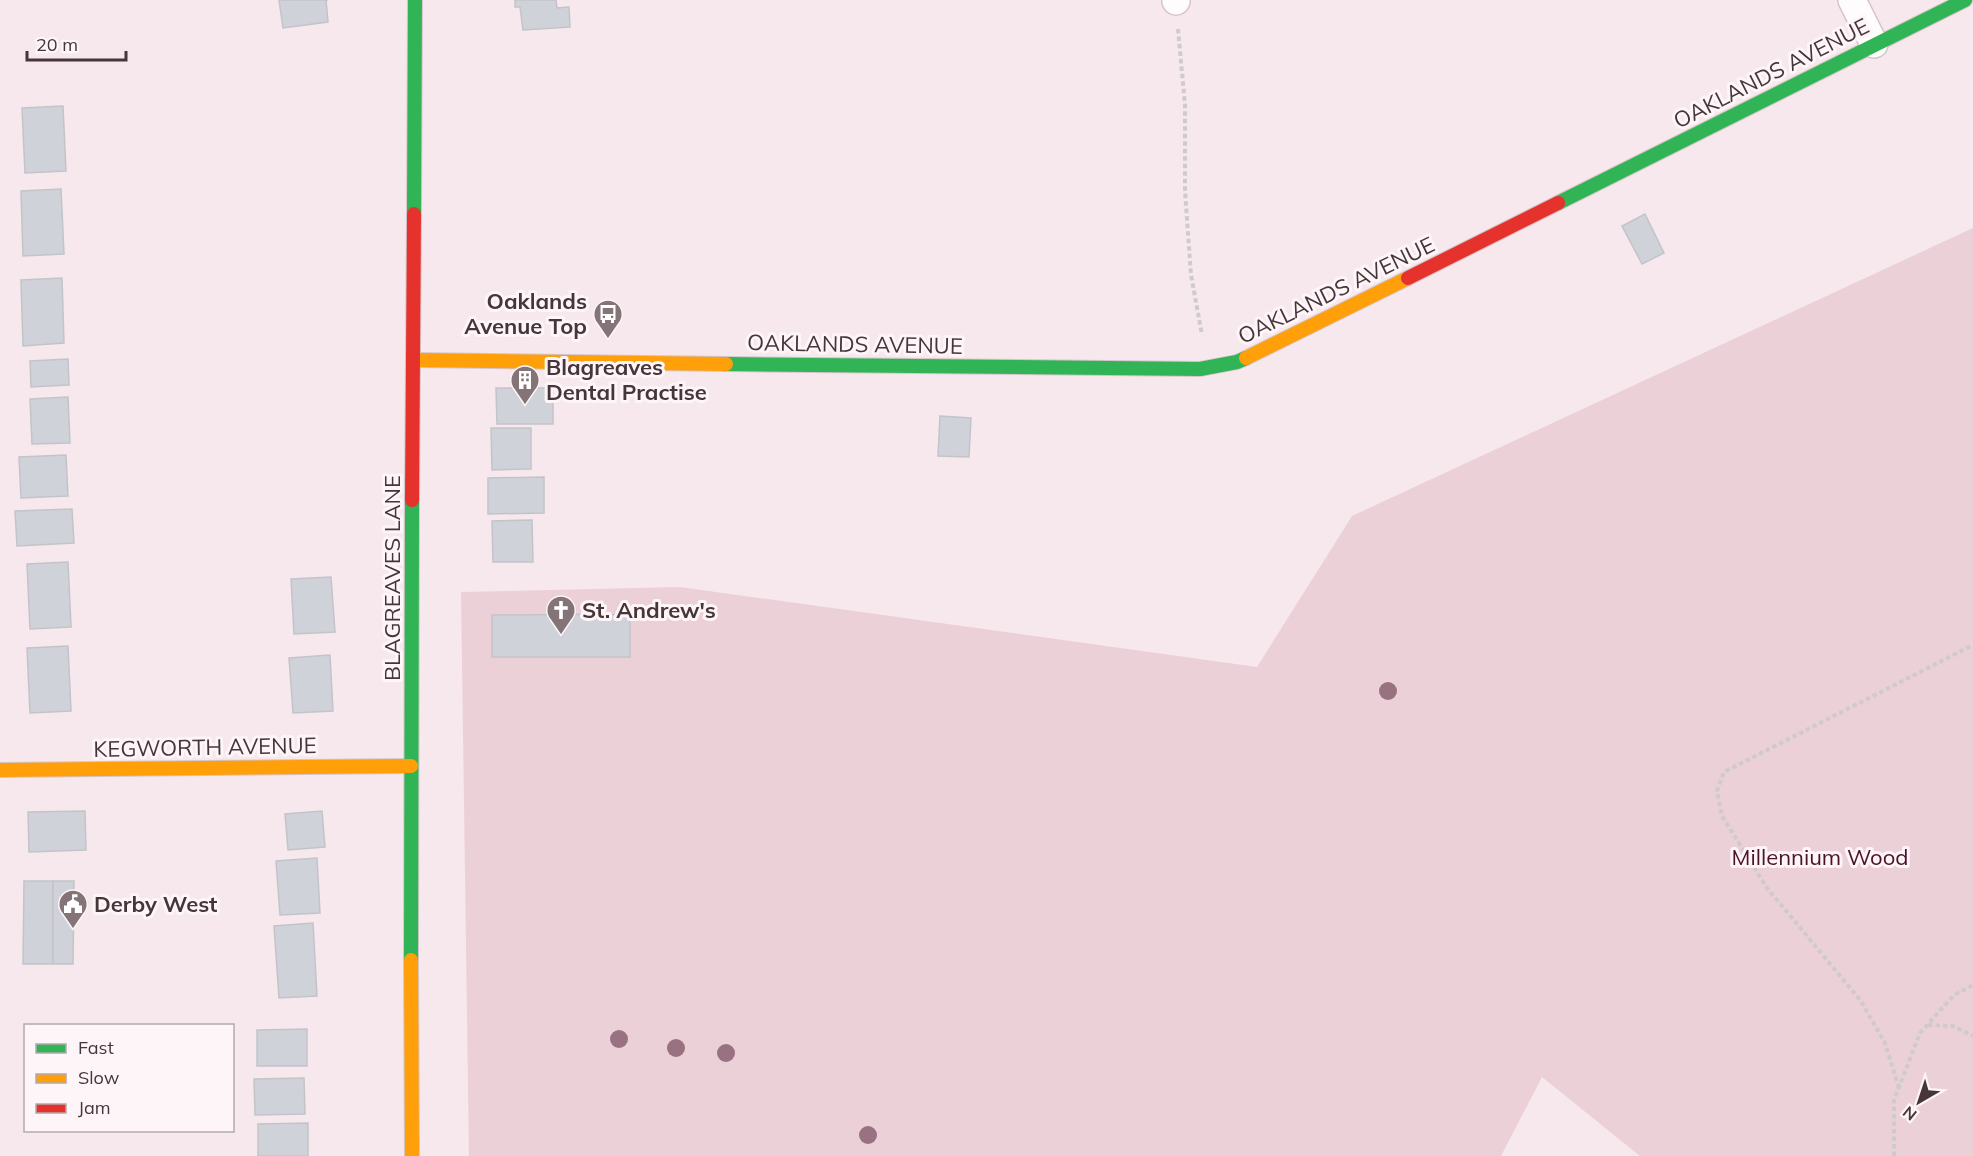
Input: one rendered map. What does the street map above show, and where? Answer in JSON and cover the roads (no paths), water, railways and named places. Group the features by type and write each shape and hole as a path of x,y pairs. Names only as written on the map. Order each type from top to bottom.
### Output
{"street":[{"name":"BLAGREAVES LANE","path":"412,1156 411,766 415,0"},
{"path":"1852,0 1874,44"},
{"name":"OAKLANDS AVENUE","path":"414,360 1208,368 1237,362 1965,0"},
{"name":"KEGWORTH AVENUE","path":"0,770 411,766"}],"place":[{"name":"Oaklands Avenue Top","path":"608,340"},
{"name":"Blagreaves Dental Practise","path":"525,406"},
{"name":"St. Andrew's","path":"561,636"},
{"name":"Derby West","path":"73,930"}],"park label":[{"name":"Millennium Wood","path":"1820,857"}]}
